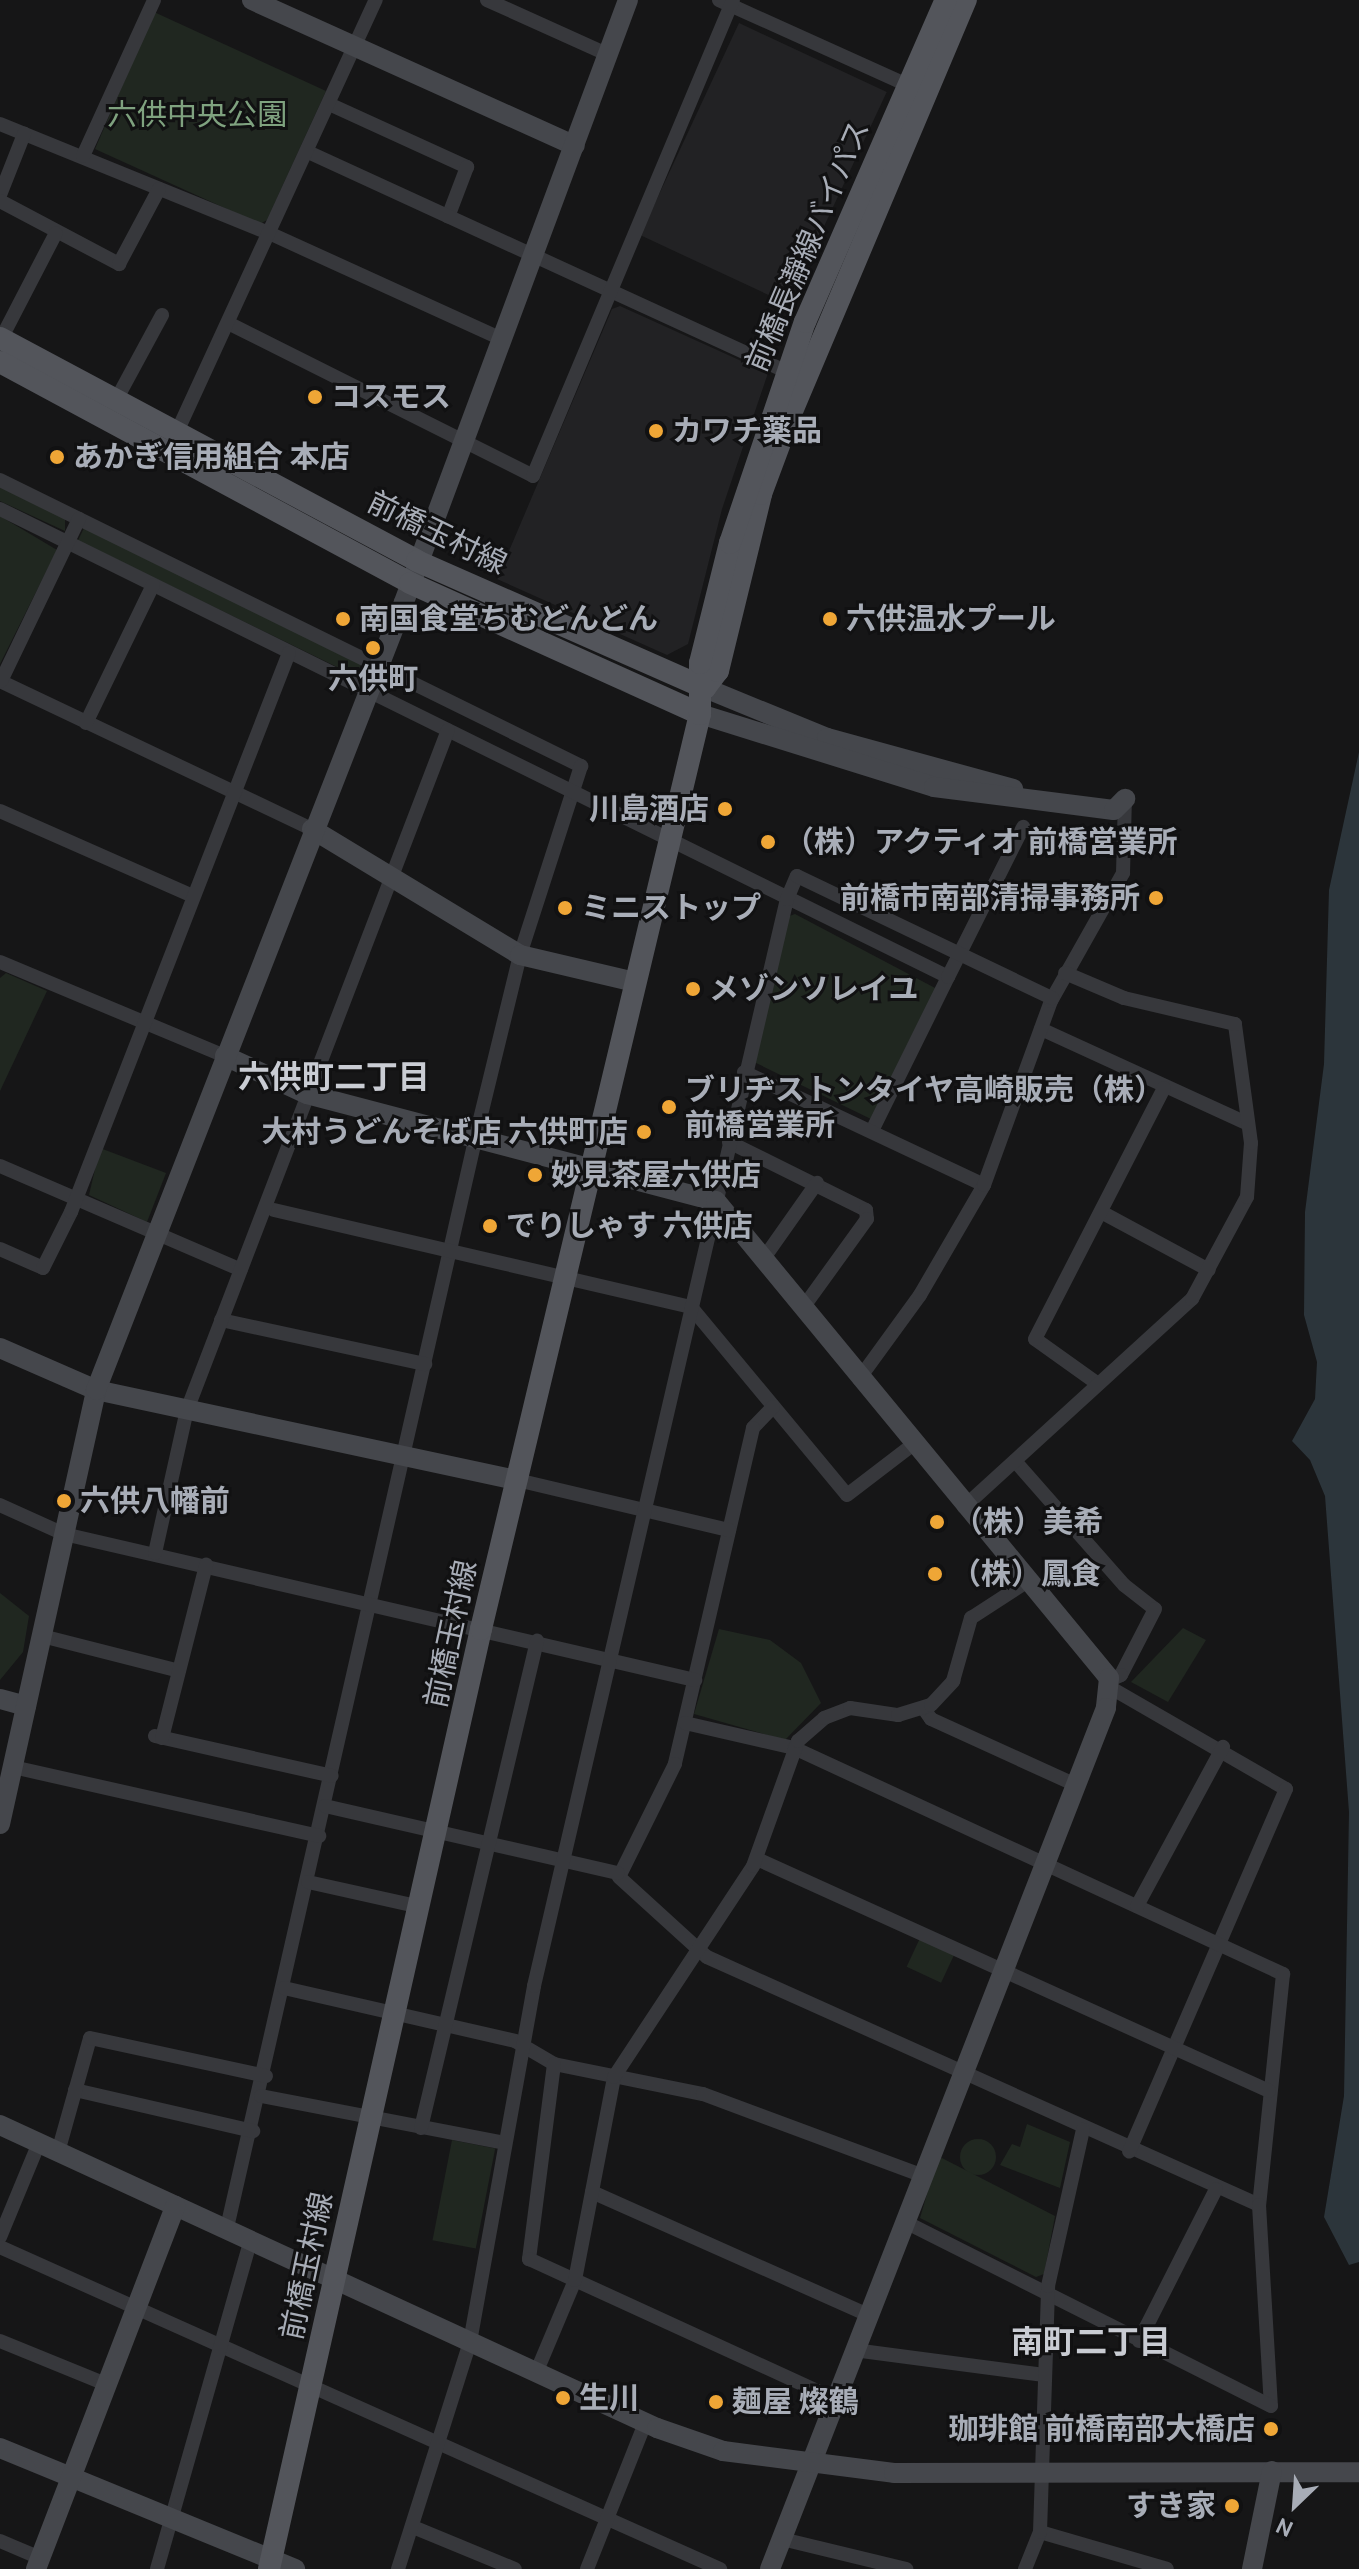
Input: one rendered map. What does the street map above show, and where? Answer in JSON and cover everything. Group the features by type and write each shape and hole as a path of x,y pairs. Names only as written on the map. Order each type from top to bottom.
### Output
{"main road":[{"name":"前橋長瀞線バイパス","path":"705,688 718,671 761,494 795,376 917,90 946,0"},
{"name":"前橋長瀞線バイパス","path":"917,90 966,0"},
{"name":"前橋玉村線","path":"1,338 115,402 417,561 705,688 481,1629 438,1833 370,2117 270,2564"},
{"name":"前橋玉村線","path":"0,362 410,583 700,714"}],"street":[{"path":"83,156 154,0"},
{"path":"252,0 575,146"},
{"path":"176,434 376,0"},
{"path":"487,0 609,55"},
{"path":"0,1824 96,1390 366,689 410,583 535,256 628,0"},
{"path":"228,323 462,446 533,476 611,293 728,2 917,90"},
{"path":"329,104 467,167 448,217"},
{"path":"0,124 269,233 502,339"},
{"path":"24,134 0,198 56,233 122,263 159,189"},
{"path":"308,152 795,376"},
{"path":"1,338 56,233"},
{"path":"115,402 162,315"},
{"path":"0,480 581,766 520,955 476,1136 266,2076 227,2228"},
{"path":"0,509 572,791 669,842 948,977"},
{"path":"79,519 0,681 312,829 520,955 635,982"},
{"path":"86,723 153,585"},
{"path":"0,1249 43,1268 76,1200 141,1025 289,653"},
{"path":"705,688 795,727 945,773 1027,792 1125,799"},
{"path":"700,714 934,787 1114,810 1125,799"},
{"path":"155,1553 187,1410 448,730"},
{"path":"859,1379 920,1295 984,1185 1052,998 1123,873 1125,799"},
{"path":"0,811 193,896"},
{"path":"872,1131 1023,827"},
{"path":"398,2569 470,2342 522,2044 614,1658 744,1072 787,899 797,876 1052,998"},
{"path":"0,962 141,1025 225,1056 307,1094 716,1201 911,1446 1028,1581 1110,1684 1223,1747 1286,1789 1129,2151"},
{"path":"964,1507 1192,1299 1247,1197 1246,1123 1235,1024 1124,998 1065,973"},
{"path":"1041,1029 1246,1123"},
{"path":"744,1072 984,1185"},
{"path":"1098,1384 1035,1339 1103,1213 1164,1088"},
{"path":"729,1142 817,1183 868,1214 802,1309"},
{"path":"0,1166 155,1237 241,1270"},
{"path":"764,1258 817,1183"},
{"path":"274,1210 691,1307 847,1495 911,1446"},
{"path":"1103,1213 1209,1270"},
{"path":"221,1320 425,1364"},
{"path":"0,1349 96,1390 403,1454 729,1530"},
{"path":"617,1873 667,1783 685,1723 753,1428 773,1407"},
{"path":"770,2569 1076,1785 1110,1684 1121,1675 1155,1609 1118,1579 1015,1461"},
{"path":"0,1505 64,1534 614,1658 695,1680"},
{"path":"206,1565 179,1671 158,1737 332,1776"},
{"path":"536,2373 575,2280 614,2077 699,1952 757,1859 794,1748 830,1714 924,1709 952,1684 971,1618 1028,1581"},
{"path":"42,1636 179,1671"},
{"path":"421,2128 537,1641"},
{"path":"0,1699 26,1706"},
{"path":"924,1709 931,1719 1076,1785"},
{"path":"685,1723 794,1748 1283,1974 1259,2205 1271,2406 905,2222"},
{"path":"1137,1906 1223,1747"},
{"path":"13,1767 319,1836"},
{"path":"325,1806 617,1873 699,1952 1129,2151 1259,2205"},
{"path":"757,1859 1269,2091"},
{"path":"308,1882 421,1907"},
{"path":"284,1988 446,2023 522,2044 554,2064 703,2094 923,2176"},
{"path":"0,2237 75,2090 94,2037 266,2076"},
{"path":"554,2064 526,2252 575,2280 835,2399"},
{"path":"75,2090 253,2131"},
{"path":"261,2096 505,2143"},
{"path":"0,2125 335,2276 645,2423 723,2451 810,2467 1040,2472 1359,2472"},
{"path":"1025,2569 1040,2532 1048,2294 1083,2130"},
{"path":"1139,2341 1216,2189"},
{"path":"592,2192 868,2315"},
{"path":"0,2541 38,2563 175,2206"},
{"path":"157,2569 169,2517 251,2240"},
{"path":"0,2247 437,2447 720,2569"},
{"path":"0,2341 106,2384"},
{"path":"854,2350 1044,2375"},
{"path":"587,2569 645,2423"},
{"path":"0,2448 169,2517 270,2564 295,2569"},
{"path":"1252,2569 1272,2471"},
{"path":"413,2527 515,2569"},
{"path":"1040,2532 1167,2569"},
{"path":"782,2539 902,2568"}],"shaded area":[{"path":"739,23 887,92 788,304 640,235"},
{"path":"620,306 768,373 722,509 688,644 667,655 497,579 612,309"},
{"path":"1359,752 1359,2262 1349,2265 1324,2217 1344,2096 1349,1812 1325,1496 1310,1460 1292,1441 1315,1399 1317,1362 1304,1315 1305,1212 1324,1064 1329,890"}],"green space":[{"name":"六供中央公園","path":"154,12 326,91 267,220 260,224 95,149"},
{"path":"0,486 65,518 65,531 0,501"},
{"path":"0,516 57,550 0,664"},
{"path":"84,528 362,663 356,676 78,541"},
{"path":"795,914 937,989 873,1120 754,1062 787,917"},
{"path":"6,973 47,991 0,1091 0,978"},
{"path":"100,1148 166,1173 147,1222 89,1195"},
{"path":"0,1593 29,1616 23,1652 0,1680"},
{"path":"1183,1628 1206,1640 1168,1702 1131,1682"},
{"path":"719,1629 770,1640 801,1663 821,1703 785,1740 694,1714"},
{"path":"921,1936 955,1952 941,1983 907,1967"},
{"path":"1027,2124 1070,2142 1060,2188 1000,2165 1012,2144 1020,2147"},
{"path":"978,2139 991,2144 996,2157 991,2170 978,2175 965,2170 960,2157 965,2144"},
{"path":"452,2140 495,2148 476,2249 433,2240"},
{"path":"938,2156 1055,2216 1044,2274 1036,2277 920,2218"}],"place":[{"name":"コスモス","path":"315,397"},
{"name":"カワチ薬品","path":"656,431"},
{"name":"あかぎ信用組合 本店","path":"57,457"},
{"name":"南国食堂ちむどんどん","path":"343,619"},
{"name":"六供温水プール","path":"830,619"},
{"name":"六供町","path":"373,648"},
{"name":"川島酒店","path":"725,809"},
{"name":"（株）アクティオ 前橋営業所","path":"768,842"},
{"name":"前橋市南部清掃事務所","path":"1156,898"},
{"name":"ミニストップ","path":"565,908"},
{"name":"メゾンソレイユ","path":"693,989"},
{"name":"ブリヂストンタイヤ高崎販売（株） 前橋営業所","path":"669,1107"},
{"name":"大村うどんそば店 六供町店","path":"644,1132"},
{"name":"妙見茶屋六供店","path":"535,1175"},
{"name":"でりしゃす 六供店","path":"490,1226"},
{"name":"六供八幡前","path":"64,1501"},
{"name":"（株）美希","path":"937,1522"},
{"name":"（株）鳳食","path":"935,1574"},
{"name":"生川","path":"563,2398"},
{"name":"麺屋 燦鶴","path":"716,2402"},
{"name":"珈琲館 前橋南部大橋店","path":"1271,2429"},
{"name":"すき家","path":"1232,2506"}],"district":[{"name":"六供町二丁目","path":"334,1077"},
{"name":"南町二丁目","path":"1091,2342"}]}
